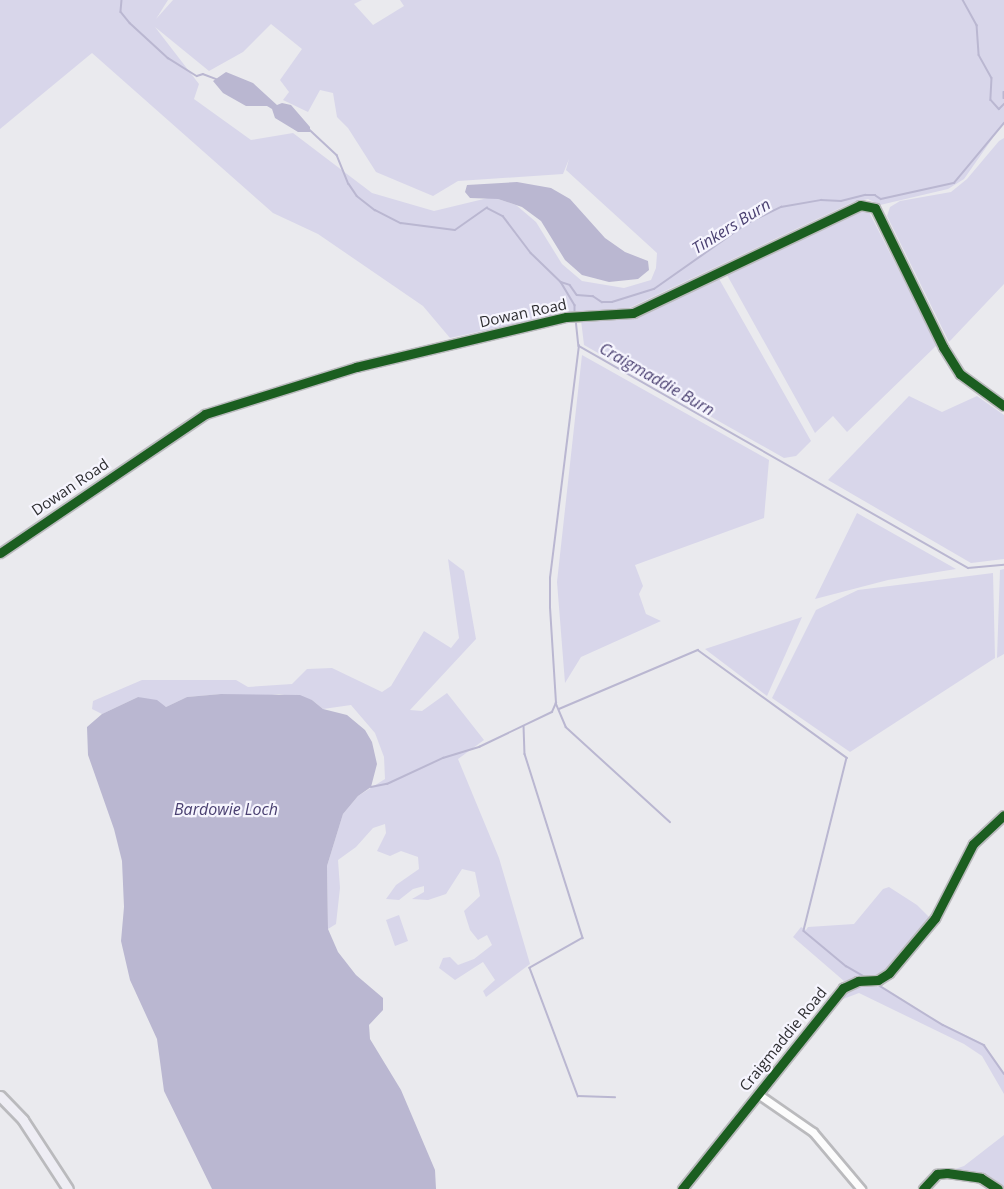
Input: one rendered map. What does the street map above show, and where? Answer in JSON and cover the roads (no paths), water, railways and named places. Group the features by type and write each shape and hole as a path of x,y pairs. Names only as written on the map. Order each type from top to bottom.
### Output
{"main road":[{"path":"0,1096 23,1120 68,1189"}],"street":[{"name":"Dowan Road","path":"0,553 204,414 356,367 566,317 633,313 860,205 868,204 875,208 943,347 960,374 1004,406"},
{"name":"Craigmaddie Road","path":"682,1189 843,988 858,981 878,980 889,973 935,918 973,844 1004,814"},
{"path":"758,1094 813,1132 861,1189"},
{"path":"923,1189 937,1174 947,1173 981,1178 998,1189"}],"water":[{"path":"226,72 253,83 277,105 282,103 291,105 310,127 310,132 298,132 275,118 272,109 267,106 246,106 223,93 213,81"},
{"path":"517,182 551,188 570,199 605,238 625,252 648,261 649,270 638,279 609,282 582,275 565,260 541,221 522,207 498,199 470,198 465,192 467,185"},
{"name":"Bardowie Loch","path":"221,694 300,695 312,700 323,709 347,715 365,730 372,742 377,764 371,787 358,796 343,814 327,866 328,929 338,952 356,975 383,998 383,1010 369,1025 370,1039 401,1090 435,1170 436,1189 212,1189 164,1091 157,1039 130,980 121,941 124,907 122,861 114,829 88,755 87,727 102,714 138,697 157,700 166,707 187,697"}],"waterway":[{"name":"Craigmaddie Burn","path":"122,0 121,12 168,58 197,76 203,74 216,79"},
{"path":"963,0 977,25 979,55 992,78 991,100 999,109 1004,104"},
{"name":"Tinkers Burn","path":"1004,92 1004,98"},
{"name":"Tinkers Burn","path":"561,282 570,285 577,295 593,296 602,302 612,302 654,289 748,223 781,207 821,200 841,201 865,195 875,195 881,199 954,183 1004,123"},
{"name":"Craigmaddie Burn","path":"309,129 337,155 349,184 357,196 375,210 401,223 455,230 487,208 503,216 531,253 561,282 575,305 575,314"},
{"name":"Craigmaddie Burn","path":"576,319 579,346 968,568 1004,565"},
{"path":"371,787 387,784 443,758 479,747 552,712 556,703 550,578 579,346"},
{"path":"559,709 698,650 847,758 804,931 846,966 865,977"},
{"path":"556,703 566,727 670,822"},
{"path":"524,726 525,754 583,938 530,968 578,1096 615,1097"},
{"path":"880,986 943,1025 984,1045 1004,1074"}]}
